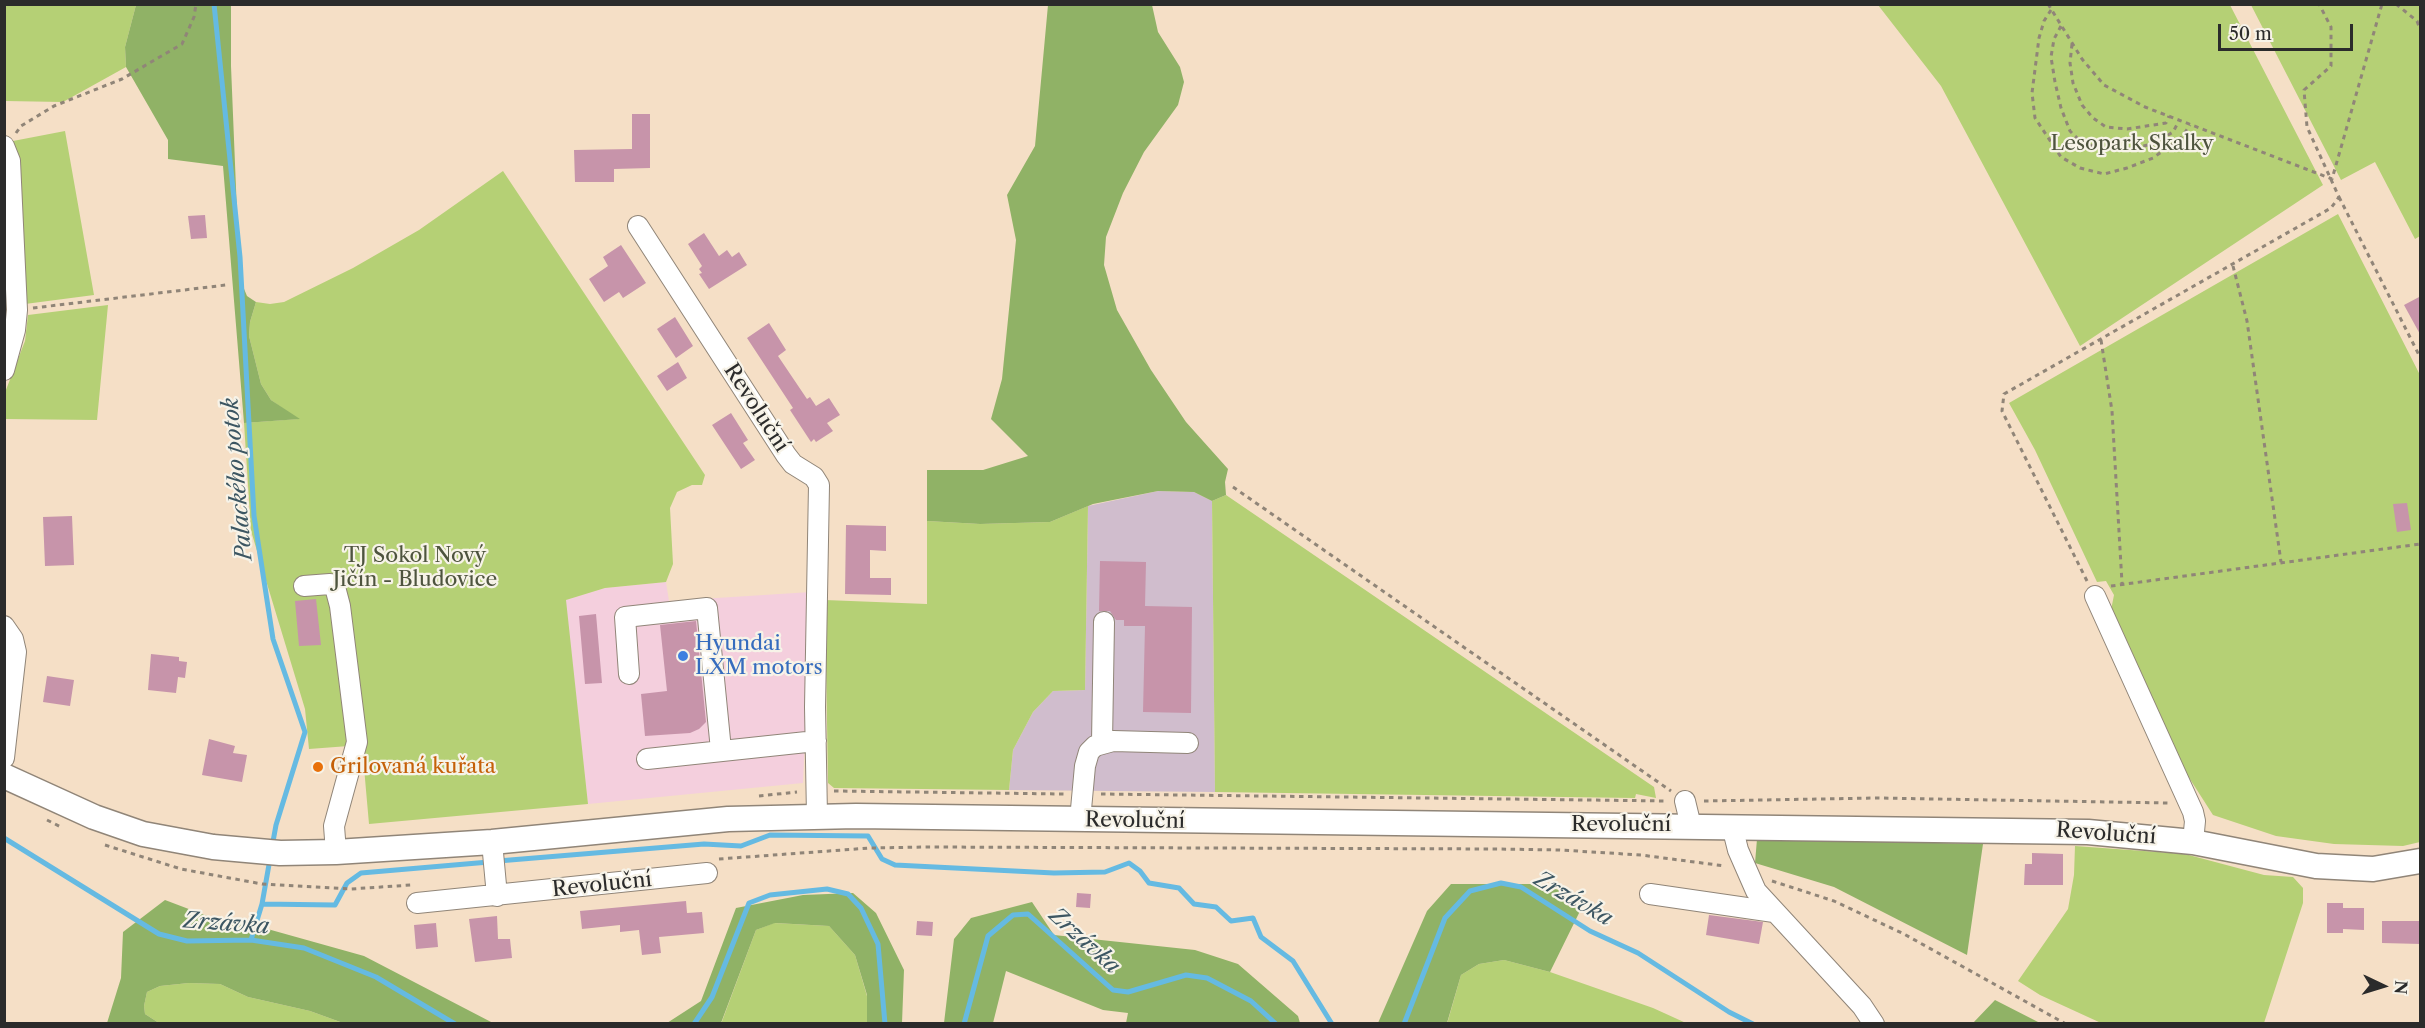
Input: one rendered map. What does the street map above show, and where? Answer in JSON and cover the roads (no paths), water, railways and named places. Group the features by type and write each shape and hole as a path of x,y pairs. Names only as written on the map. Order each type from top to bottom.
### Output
{"main road":[{"name":"Revoluční","path":"4,776 94,817 143,834 213,848 270,853 493,855 681,823 817,816 2088,831 2193,842 2316,866 2373,869 2421,861"}],"street":[{"path":"4,370 17,310 10,161 5,146"},
{"name":"Revoluční","path":"638,226 788,459 817,481 819,500 817,816"},
{"path":"304,586 330,584 335,587 340,606 357,742 328,853"},
{"path":"2095,596 2189,803 2195,819 2193,842"},
{"path":"630,674 625,617 707,608 721,750"},
{"path":"1102,742 1104,622"},
{"path":"4,626 13,639 16,652 4,758"},
{"path":"647,759 816,741"},
{"path":"1080,820 1087,759 1089,752 1102,742 1188,743"},
{"path":"1680,826 1685,801"},
{"path":"1732,826 1738,850 1756,891 1862,1006 1874,1023"},
{"path":"493,855 497,896"},
{"name":"Revoluční","path":"417,903 707,873"},
{"path":"1650,894 1774,912"}],"waterway":[{"name":"Palackého potok","path":"214,4 240,257 254,516 273,639 305,732 276,825 272,847"},
{"path":"498,861 704,844 741,846 770,835 868,836 882,859 895,865 1054,873 1105,872 1129,863 1140,871 1149,883 1179,888 1194,904 1216,907 1231,921 1253,918 1261,937 1293,961 1332,1024"},
{"name":"Zrzávka","path":"4,838 159,934 187,941 251,940 304,948 376,977 455,1024"},
{"name":"Palackého potok","path":"251,940 262,904 270,859"},
{"path":"262,904 335,905 347,883 361,873 489,862"},
{"name":"Zrzávka","path":"1404,1024 1445,918 1470,891 1501,883 1521,887 1590,931 1638,953 1729,1012 1753,1024"},
{"name":"Zrzávka","path":"694,1024 712,997 749,903 770,895 827,889 848,894 861,908 878,944 885,1024"},
{"name":"Zrzávka","path":"964,1024 988,936 1013,915 1028,914 1113,990 1128,992 1186,975 1207,978 1251,1001 1276,1024"}],"place":[{"name":"Hyundai LXM motors","path":"683,656"},
{"name":"Grilovaná kuřata","path":"318,767"}],"park label":[{"name":"Lesopark Skalky","path":"2132,144"},
{"name":"TJ Sokol Nový Jičín - Bludovice","path":"415,568"}]}
